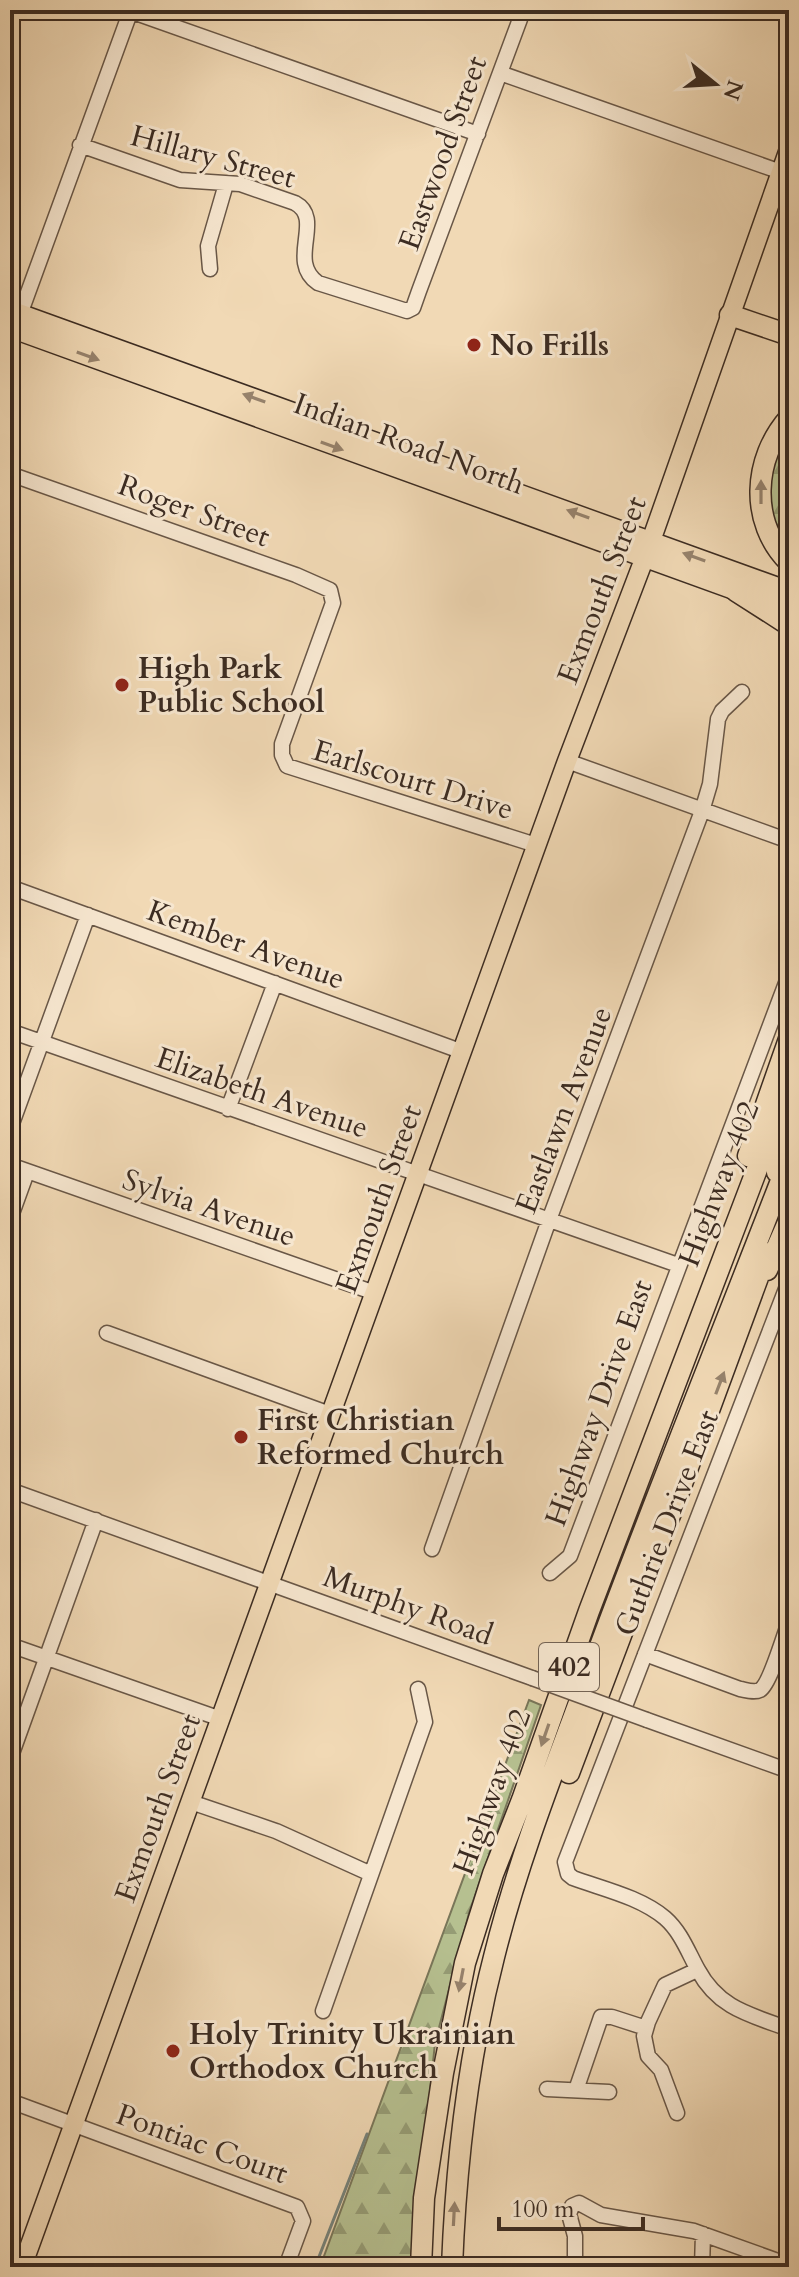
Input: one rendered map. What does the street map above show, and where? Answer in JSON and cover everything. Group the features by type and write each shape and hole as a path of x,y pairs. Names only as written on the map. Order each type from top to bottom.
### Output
{"highway":[{"path":"730,315 789,335"},
{"path":"789,418 765,459 760,491 764,520 777,547 789,562"},
{"path":"736,591 789,625"},
{"path":"589,1611 636,1463 695,1309 789,1039"},
{"name":"Highway 402","path":"421,2267 424,2198 443,2073 465,1963 493,1874 589,1611 789,1085"},
{"path":"707,1364 789,1140"},
{"name":"Highway 402","path":"452,2267 459,2160 484,1998 510,1900 613,1613 707,1364 789,1160"},
{"path":"459,2160 497,1984 527,1883 789,1195"},
{"path":"742,1325 789,1220"}],"main road":[{"name":"Exmouth Street","path":"22,2267 536,845 648,550 789,149"},
{"name":"Indian Road North","path":"13,324 648,550 789,591"},
{"name":"Indian Road North","path":"648,550 736,591 789,610"}],"street":[{"name":"Eastwood Street","path":"407,311 413,308 521,10"},
{"path":"13,324 130,11 478,134"},
{"path":"500,73 781,172"},
{"name":"Hillary Street","path":"80,145 180,180 247,186 302,207 307,219 304,265 311,278 318,283 407,311"},
{"path":"210,269 208,246 226,184"},
{"name":"Roger Street","path":"10,474 324,586 333,598 327,619"},
{"name":"Earlscourt Drive","path":"327,619 282,744 282,755 287,766 536,845"},
{"name":"Eastlawn Avenue","path":"432,1549 549,1220 702,811 710,784 718,719 742,692"},
{"path":"567,761 789,841"},
{"name":"Kember Avenue","path":"10,887 463,1052"},
{"path":"10,1129 88,915"},
{"name":"Highway Drive East","path":"550,1573 570,1556 789,975"},
{"path":"228,1109 275,983"},
{"name":"Elizabeth Avenue","path":"10,1031 678,1265"},
{"name":"Sylvia Avenue","path":"10,1165 375,1293"},
{"path":"10,1219 27,1172"},
{"name":"Guthrie Drive East","path":"697,1970 679,1934 661,1915 630,1899 573,1878 568,1874 565,1862 788,1286"},
{"path":"107,1333 330,1414"},
{"name":"Murphy Road","path":"10,1490 789,1771"},
{"path":"10,1759 96,1520"},
{"path":"645,1654 740,1689 760,1690 767,1680 789,1622"},
{"path":"10,1645 221,1719"},
{"path":"323,2011 425,1722 418,1689"},
{"path":"191,1802 276,1831 371,1874"},
{"path":"677,2113 661,2070 644,2047 646,2028 665,1985 697,1970 720,2000 789,2029"},
{"path":"576,2090 601,2017 606,2015 646,2028"},
{"path":"547,2089 609,2092"},
{"name":"Pontiac Court","path":"10,2101 207,2171 297,2207 303,2221 286,2267"},
{"path":"575,2267 575,2236 569,2214 575,2204 584,2204 601,2215 703,2234 789,2265"},
{"path":"702,2267 703,2234"}],"green space":[{"path":"789,436 789,548 769,510 771,462"},
{"path":"529,1700 541,1705 469,1913 435,2043 412,2267 320,2267"}],"waterway":[{"path":"315,2267 367,2134"}],"place":[{"name":"No Frills","path":"474,345"},
{"name":"High Park Public School","path":"122,685"},
{"name":"First Christian Reformed Church","path":"241,1437"},
{"name":"Holy Trinity Ukrainian Orthodox Church","path":"173,2051"}]}
